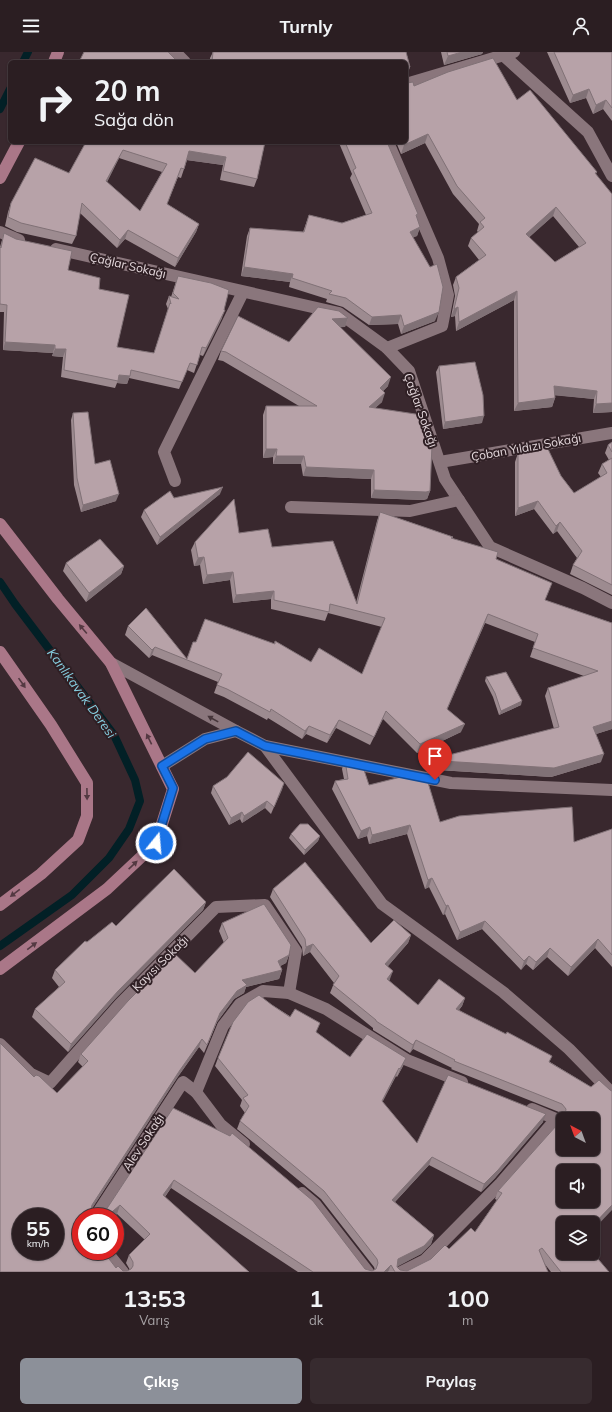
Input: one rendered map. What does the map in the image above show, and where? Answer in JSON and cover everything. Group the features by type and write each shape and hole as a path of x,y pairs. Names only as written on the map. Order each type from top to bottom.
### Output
{"main road":[{"path":"0,178 18,144"},
{"path":"0,524 58,599 112,663 173,788 156,843 107,889 0,969"},
{"path":"0,652 51,724 87,783 87,816 78,840 41,874 0,905"}],"street":[{"path":"175,52 183,60"},
{"path":"408,83 507,53 588,132 612,176"},
{"path":"387,348 442,326 448,295 438,258 389,144"},
{"path":"0,232 14,239 30,243"},
{"name":"Çağlar Sokağı","path":"45,246 339,313 387,348 409,371 445,479 490,547 583,588 612,603"},
{"path":"175,481 164,452 243,292"},
{"name":"Çoban Yıldızı Sokağı","path":"440,462 612,432"},
{"path":"291,507 410,511 459,500"},
{"path":"112,663 265,746 451,783 612,790"},
{"path":"162,766 205,739 236,731"},
{"path":"265,746 382,904 503,992 569,1049 612,1094"},
{"name":"Kayısı Sokağı","path":"0,1044 31,1074 50,1083 120,1004 216,907 265,905 296,951 290,993"},
{"path":"250,1149 221,1125 196,1092 223,1026 240,1004 263,992 290,993 326,1009 408,1060 474,1086"},
{"name":"Alev Sokağı","path":"101,1208 183,1082 196,1092"},
{"path":"401,1272 425,1260 501,1183 556,1119 519,1104"},
{"path":"291,1184 315,1204 368,1272"},
{"path":"113,1260 123,1272"}],"building":[{"path":"84,52 168,52 176,60 80,60"},
{"path":"213,52 406,52 410,67 408,68 408,60 212,60"},
{"path":"447,52 462,52 448,56"},
{"path":"554,52 612,52 612,108 606,100 596,105 589,89 573,95"},
{"path":"493,58 517,100 530,90 597,172 595,173 612,194 612,403 596,404 597,391 554,386 555,398 518,403 517,291 459,322 458,307 454,309 459,288 456,277 486,255 471,238 484,227 480,222 485,218 457,186 428,134 408,143 408,83 413,82 414,86 448,72","holes":["556,207 586,243 555,262 526,234"]},
{"path":"85,144 265,144 257,179 223,171 226,157 189,151 184,169 181,168 167,204 199,224 178,258 128,230 120,240 82,203 76,236 21,223 8,217 11,203 35,158 69,173","holes":["123,150 167,164 140,211 106,181"]},
{"path":"346,144 388,144 418,214 416,215 420,227 410,232 430,267 437,264 443,287 439,312 404,326 401,315 372,317 346,298 329,294 332,291 292,278 293,274 244,267 250,228 304,232 309,215 342,223 372,213 353,170 356,168"},
{"path":"4,233 16,239 72,251 68,270 100,278 99,289 129,295 117,347 154,353 170,303 171,304 169,296 179,299 173,293 178,276 211,283 229,290 225,310 206,348 202,347 197,365 190,363 182,382 131,370 130,376 119,375 118,381 64,370 66,349 55,349 55,345 5,342 7,305 0,304 0,247 1,248"},
{"path":"318,307 339,311 348,318 332,319 391,377 380,388 385,393 369,407 422,415 432,445 430,491 374,490 374,470 306,467 304,456 276,456 277,449 266,449 266,406 317,406 226,352 221,351 238,316 289,342"},
{"path":"475,362 483,395 484,416 445,422 439,366"},
{"path":"88,412 95,464 110,460 119,494 83,505 77,478 73,413"},
{"path":"612,442 612,452 608,445"},
{"path":"546,445 561,476 574,493 607,473 602,464 612,458 612,585 573,565 582,551 560,522 556,526 538,501 518,508 518,453"},
{"path":"223,487 160,537 144,510 170,491 174,498"},
{"path":"234,499 239,533 268,529 272,547 333,541 357,604 380,512 453,537 451,538 498,552 496,559 552,583 545,600 612,623 612,721 593,727 604,754 554,768 442,761 441,757 559,727 548,688 598,671 533,648 538,634 488,614 447,709 465,724 420,744 386,711 374,737 339,720 330,735 309,726 305,731 271,709 270,712 217,685 222,674 155,647 152,650 128,626 146,608 187,659 193,642 196,642 205,619 275,644 275,641 311,662 319,648 362,674 385,618 330,604 329,612 274,600 274,591 236,595 233,572 207,575 204,557 198,558 195,542"},
{"path":"100,539 124,566 89,593 66,563"},
{"path":"506,672 522,701 501,711 495,693 486,677"},
{"path":"248,752 284,783 274,807 267,801 244,816 242,812 231,818 213,786 227,777"},
{"path":"345,760 362,764 369,785 413,774 426,776 440,822 459,816 572,807 574,842 612,829 612,955 598,939 571,967 550,948 536,962 529,956 524,961 485,921 460,932 448,905 446,906 432,878 428,880 410,825 372,835 370,827 361,831 335,781 348,779"},
{"path":"300,824 308,824 320,836 305,850 291,834"},
{"path":"305,862 371,943 394,920 411,935 385,964 393,971 387,979 418,1005 439,979 465,998 456,1009 506,1034 507,1032 552,1056 549,1062 591,1087 599,1080 612,1091 612,1205 600,1218 600,1216 556,1216 556,1260 599,1260 609,1272 561,1272 542,1248 539,1250 548,1272 395,1272 391,1265 384,1272 313,1272 174,1180 163,1195 249,1272 0,1272 0,1043 34,1077 36,1075 39,1076 57,1093 88,1061 81,1054 128,1001 175,954 195,973 228,938 222,923 264,904 291,945 289,955 278,961 282,970 242,980 247,985 237,991 220,1013 207,1045 202,1039 180,1070 91,1208 72,1208 72,1260 110,1260 116,1268 118,1266 123,1271 131,1269 133,1266 133,1262 129,1255 150,1234 120,1205 116,1208 107,1208 173,1108 230,1136 232,1133 313,1201 365,1269 372,1271 376,1269 378,1263 377,1259 324,1191 240,1121 249,1106 243,1098 248,1095 218,1058 233,1022 248,1002 259,995 290,1017 295,1009 320,1023 316,1032 350,1057 367,1034 406,1058 400,1069 399,1068 382,1101 417,1143 448,1075 546,1114 484,1184 432,1157 392,1200 434,1235 424,1246 398,1259 397,1267 400,1270 407,1271 431,1259 445,1245 449,1249 471,1228 475,1232 502,1193 498,1191 556,1126 556,1156 600,1156 600,1112 566,1112 566,1109 562,1104 454,1061 455,1060 416,1040 413,1045 376,1021 333,985 339,976 313,944 306,947 305,939 273,889"},
{"path":"174,869 206,902 118,991 71,1044 35,1009 65,982 55,970 85,941 87,942 112,922 116,926"}],"waterway":[{"name":"Kanlıkavak Deresi","path":"24,60 28,52"},
{"name":"Kanlıkavak Deresi","path":"0,109 8,93"},
{"name":"Kanlıkavak Deresi","path":"0,582 114,735 135,780 140,801 129,829 109,858 72,895 0,946"}],"route":[{"path":"156,843 173,788 162,766 205,739 236,731 265,746 435,780"}]}
